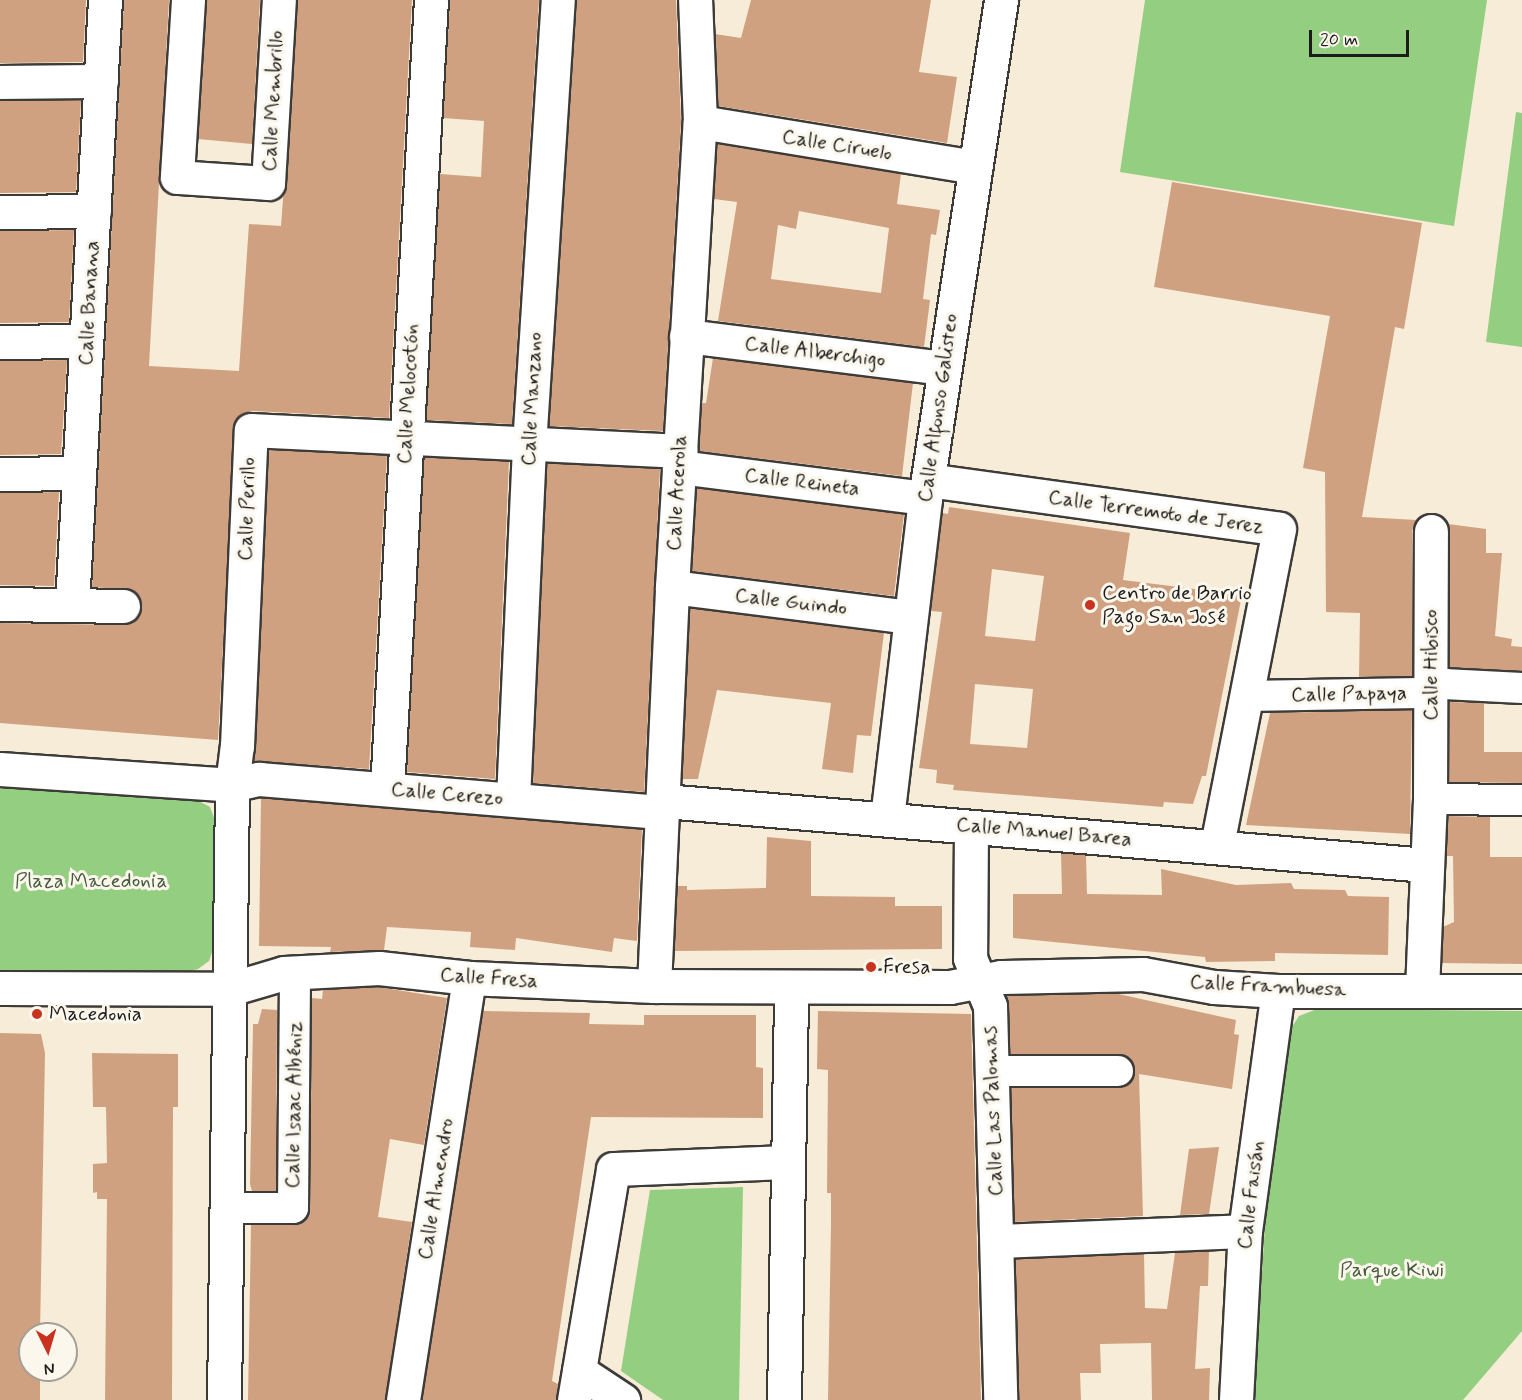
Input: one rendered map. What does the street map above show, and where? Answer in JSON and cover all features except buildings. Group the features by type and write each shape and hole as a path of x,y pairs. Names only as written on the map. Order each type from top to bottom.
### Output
{"street":[{"name":"Calle Banana","path":"72,605 105,0"},
{"name":"Calle Membrillo","path":"188,0 177,177 268,183 279,0"},
{"name":"Calle Melocotón","path":"387,789 431,0"},
{"name":"Calle Manzano","path":"513,799 529,445 558,0"},
{"name":"Calle Acerola","path":"654,986 672,587 700,122 695,0"},
{"name":"Calle Alfonso Galisteo","path":"887,818 927,489 1001,0"},
{"path":"0,82 101,81"},
{"name":"Calle Ciruelo","path":"700,122 975,167"},
{"path":"0,212 94,211"},
{"name":"Calle Alberchigo","path":"686,336 944,368"},
{"path":"0,342 86,341"},
{"name":"Calle Perillo","path":"232,785 237,746 251,430 405,436 679,459"},
{"name":"Calle Reineta","path":"679,459 927,489"},
{"path":"0,474 79,473"},
{"name":"Calle Terremoto de Jerez","path":"927,489 1279,529 1217,846"},
{"name":"Calle Hibisco","path":"1422,990 1430,799 1431,531"},
{"name":"Calle Guindo","path":"672,587 910,617"},
{"path":"0,604 123,606"},
{"name":"Calle Papaya","path":"1246,696 1420,693 1444,684 1483,684 1522,688"},
{"path":"0,769 232,785 224,1400"},
{"name":"Calle Cerezo","path":"232,785 259,779 651,811 663,807"},
{"path":"1430,799 1522,800"},
{"name":"Calle Manuel Barea","path":"663,807 676,802 887,818 1426,865"},
{"name":"Calle Las Palomas","path":"971,826 970,958 990,1006 1000,1400"},
{"name":"Calle Fresa","path":"0,988 230,989 295,972 379,968 469,978 654,986 950,987 980,981"},
{"name":"Calle Isaac Albéniz","path":"227,1208 293,1208 295,972"},
{"name":"Calle Frambuesa","path":"980,981 1143,974 1214,987 1278,991 1522,991"},
{"name":"Calle Almendro","path":"404,1400 469,978"},
{"path":"784,1400 791,987"},
{"name":"Calle Faisán","path":"1236,1400 1245,1231 1278,991"},
{"path":"992,1071 1118,1071"},
{"path":"623,1400 576,1385 612,1169 788,1162"},
{"path":"997,1241 1245,1231"}],"green space":[{"path":"1145,0 1487,0 1454,226 1120,172"},
{"path":"1516,112 1522,113 1522,347 1486,342"},
{"name":"Plaza Macedonia","path":"0,785 195,799 210,807 216,823 213,949 209,961 198,969 187,972 0,970"},
{"name":"Parque Kiwi","path":"1317,1009 1522,1011 1522,1331 1463,1400 1254,1400 1267,1193 1292,1027 1299,1016"},
{"path":"743,1187 739,1400 663,1400 621,1371 650,1190"}],"place":[{"name":"Centro de Barrio Pago San José","path":"1090,605"},
{"name":"Fresa","path":"871,967"},
{"name":"Macedonia","path":"37,1014"}]}
